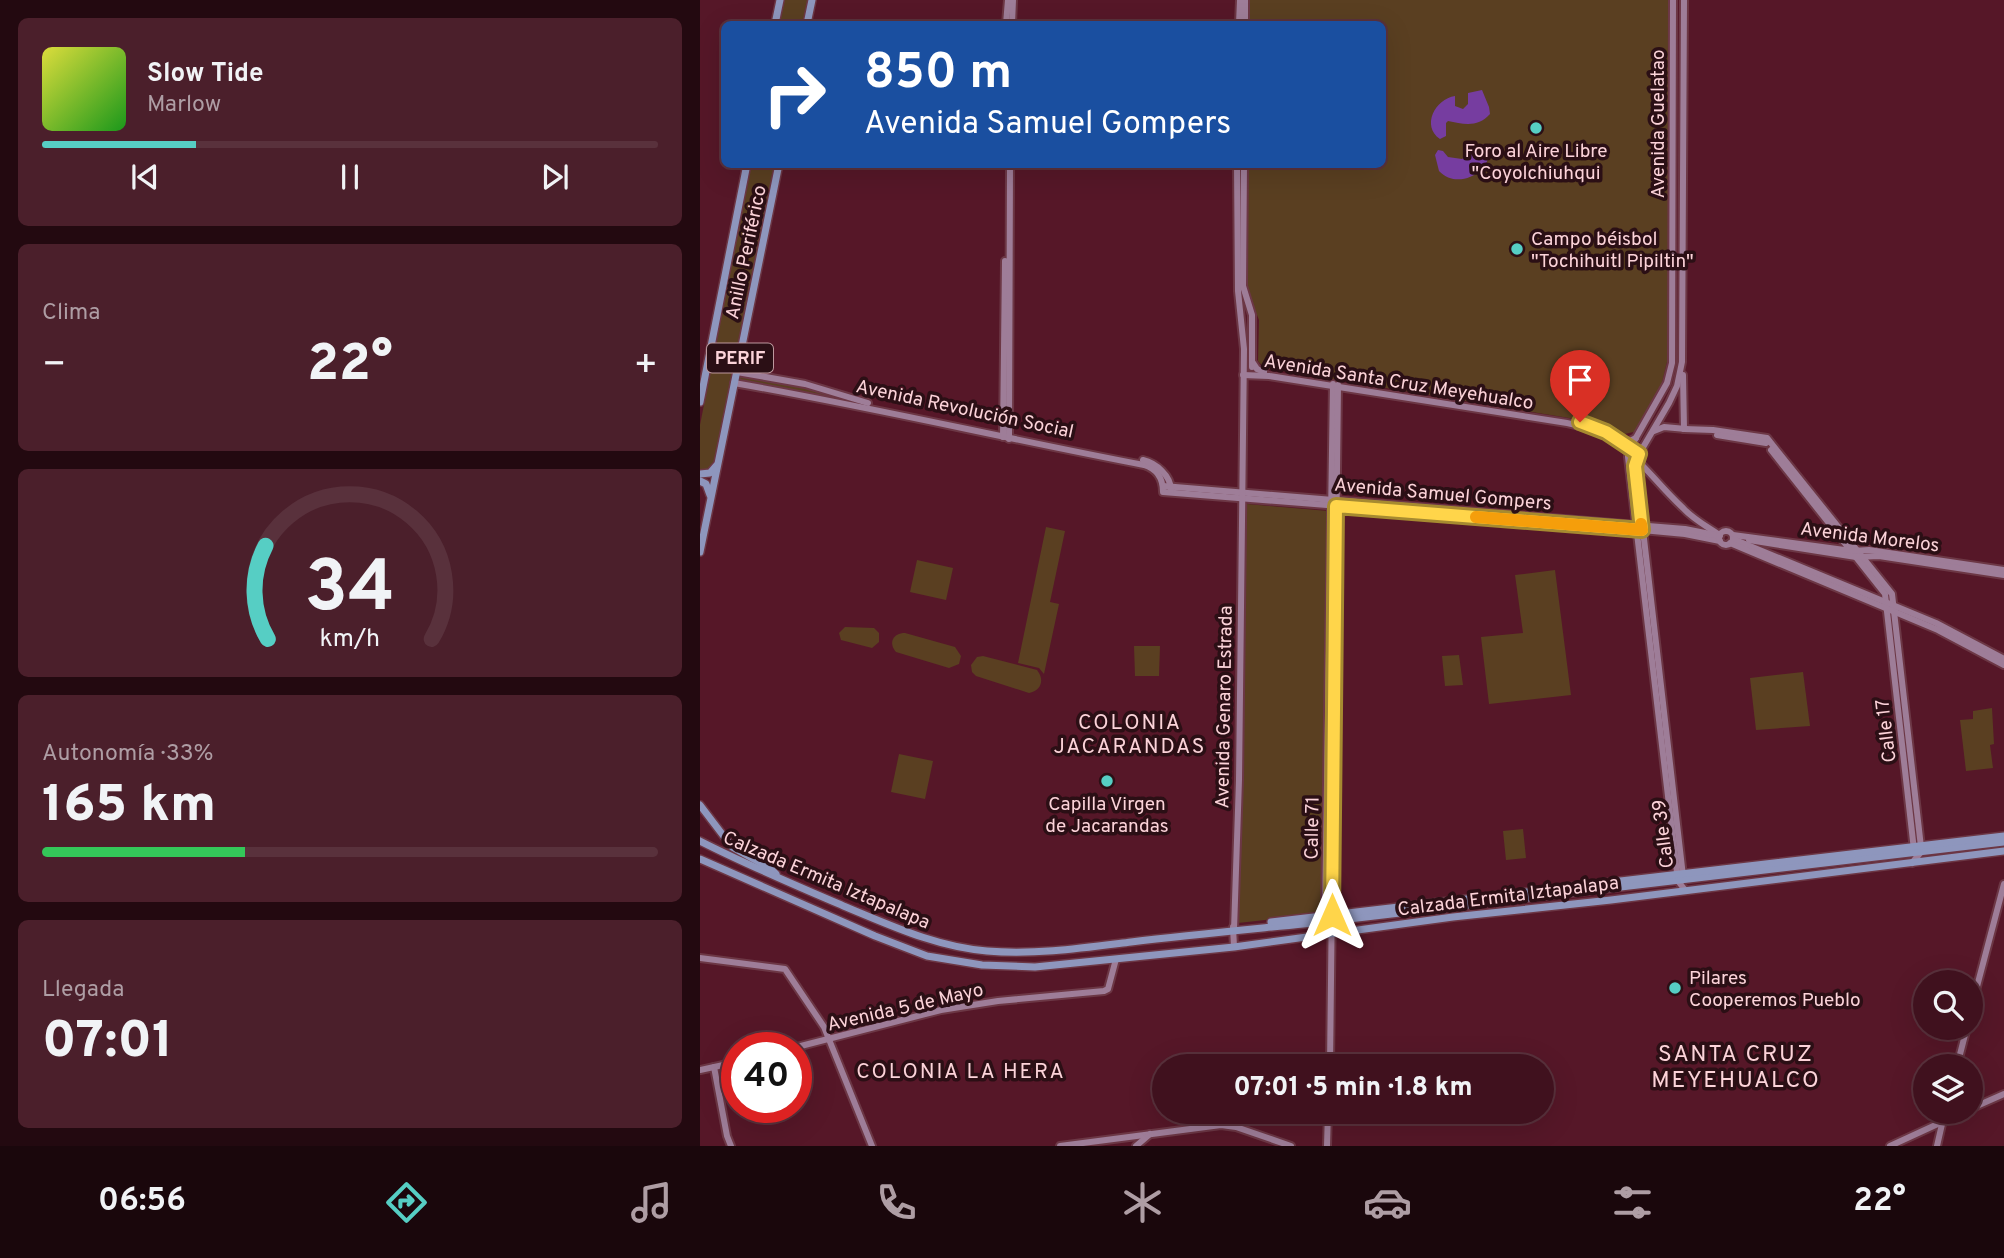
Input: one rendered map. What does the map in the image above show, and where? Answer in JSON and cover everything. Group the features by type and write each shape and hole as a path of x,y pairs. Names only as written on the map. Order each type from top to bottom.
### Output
{"main road":[{"path":"776,21 780,0"},
{"path":"808,21 813,0"},
{"name":"Anillo Periférico","path":"700,402 746,168"},
{"name":"Anillo Periférico","path":"700,552 778,168"},
{"path":"700,474 710,474 718,462"},
{"path":"700,481 709,488 709,506"},
{"path":"700,805 732,847 770,868 778,877"},
{"name":"Calzada Ermita Iztapalapa","path":"701,860 875,936 928,956 1007,967 1057,966 1234,947 1333,932 1685,890 2004,836"},
{"name":"Calzada Ermita Iztapalapa","path":"700,841 907,933 932,942 985,951 1063,950 1234,930 1257,924 2004,842"},
{"name":"Calzada Ermita Iztapalapa","path":"1916,853 2004,851"}],"street":[{"path":"1006,21 1010,0"},
{"path":"1010,0 1012,21"},
{"path":"1239,21 1240,0"},
{"path":"1245,0 1245,21"},
{"name":"Avenida Guelatao","path":"1631,449 1661,396 1672,363 1674,0"},
{"name":"Avenida Guelatao","path":"1684,0 1684,429"},
{"path":"1674,95 1679,92 1684,95"},
{"path":"1006,433 1009,168"},
{"name":"Avenida Genaro Estrada","path":"1234,947 1243,374 1243,335 1238,291 1237,168"},
{"path":"1243,374 1251,369 1253,363 1252,315 1243,286 1244,168"},
{"path":"1674,178 1678,182 1683,178"},
{"path":"1243,335 1250,340 1253,334"},
{"name":"Avenida Guelatao","path":"1637,456 1669,403 1677,386 1682,362"},
{"name":"Avenida Santa Cruz Meyehualco","path":"1253,363 1262,372 1335,386 1579,425 1631,449"},
{"name":"Avenida Revolución Social","path":"737,372 789,381 849,399 1149,462 1159,468 1171,490"},
{"name":"Avenida Santa Cruz Meyehualco","path":"1243,374 1580,422 1597,427 1631,449 1685,506 1720,536"},
{"path":"775,391 780,386 778,379"},
{"path":"787,393 785,386 789,381"},
{"name":"Avenida Revolución Social","path":"734,383 1006,433 1148,466 1161,478 1163,489"},
{"name":"Calle 71","path":"1329,1054 1333,932 1329,918 1335,386"},
{"path":"1661,396 1661,405 1669,403"},
{"path":"1654,408 1660,410 1659,419"},
{"path":"1654,431 1664,427 1767,442 1857,554 1884,591 1890,606 2004,665"},
{"path":"1615,438 1628,442 1640,435"},
{"name":"Calle 39","path":"1631,449 1630,475 1639,527 1680,878 1685,890"},
{"name":"Calle 39","path":"1637,456 1639,527"},
{"name":"Avenida Samuel Gompers","path":"1163,489 1241,493 1720,536"},
{"path":"1733,539 1725,545 1720,536 1728,531 1733,539 1962,635 2004,659"},
{"name":"Avenida Morelos","path":"1733,539 2004,573"},
{"name":"Calle 17","path":"1890,606 1916,853"},
{"path":"1981,970 2004,884"},
{"path":"700,958 785,969 812,1007 830,1040 873,1146"},
{"name":"Avenida 5 de Mayo","path":"812,1044 942,1010 1104,991 1108,989 1116,959"},
{"path":"700,1070 721,1066"},
{"path":"714,1067 727,1136 732,1146"},
{"path":"1983,1103 2004,1094"},
{"path":"1327,1146 1328,1124"},
{"path":"1890,1146 1938,1124"},
{"path":"1937,1146 1942,1124"},
{"path":"1060,1146 1221,1125 1236,1127 1292,1146"},
{"path":"1136,1146 1150,1134"}],"shaded area":[{"path":"783,0 811,0 807,21 779,21"},
{"path":"1247,0 1669,0 1668,358 1661,387 1638,431 1620,435 1597,424 1575,419 1264,368 1258,361 1259,320 1246,287 1246,168 1386,168 1386,21 1247,21"},
{"path":"1482,90 1490,114 1475,123 1448,121 1446,136 1440,139 1434,134 1431,120 1436,107 1455,96 1455,106 1463,109 1468,104 1468,93"},
{"path":"1484,144 1490,147 1486,164 1472,176 1455,179 1439,171 1435,155 1438,150 1448,157 1462,159"},
{"path":"750,168 776,168 714,464 709,470 700,471 700,425"},
{"path":"740,373 805,385 856,402 738,382"},
{"path":"1247,504 1328,511 1321,914 1238,923"},
{"path":"1046,527 1065,531 1050,602 1059,604 1044,674 1039,668 1018,663"},
{"path":"917,560 953,568 946,600 910,592"},
{"path":"1555,570 1571,695 1489,704 1481,637 1523,633 1515,575"},
{"path":"845,627 874,628 879,633 879,642 872,648 841,640 839,633"},
{"path":"905,633 955,647 961,656 959,664 949,668 896,652 892,645 893,639"},
{"path":"1134,646 1160,646 1159,676 1135,676"},
{"path":"1459,655 1463,685 1445,686 1442,656"},
{"path":"983,656 1037,670 1041,678 1040,684 1036,690 1029,693 976,676 971,665 977,657"},
{"path":"1803,672 1810,726 1756,730 1750,678"},
{"path":"1992,708 1994,744 1990,745 1993,768 1966,771 1960,720 1973,719 1973,711"},
{"path":"899,754 933,761 925,799 891,792"},
{"path":"1523,829 1526,858 1506,860 1503,831"}],"slow traffic":[{"path":"1476,517 1642,530 1641,524"}],"place":[{"name":"Foro al Aire Libre \"Coyolchiuhqui","path":"1536,128"},
{"name":"Campo béisbol \"Tochihuitl Pipiltin\"","path":"1517,249"},
{"name":"Capilla Virgen de Jacarandas","path":"1107,781"},
{"name":"Pilares Cooperemos Pueblo","path":"1675,988"}],"district":[{"name":"COLONIA JACARANDAS","path":"1130,734"},
{"name":"SANTA CRUZ MEYEHUALCO","path":"1736,1066"},
{"name":"COLONIA LA HERA","path":"961,1071"}],"route":[{"path":"1332,915 1336,506 1642,530 1635,466 1639,454 1632,447 1597,427 1580,422"}]}
